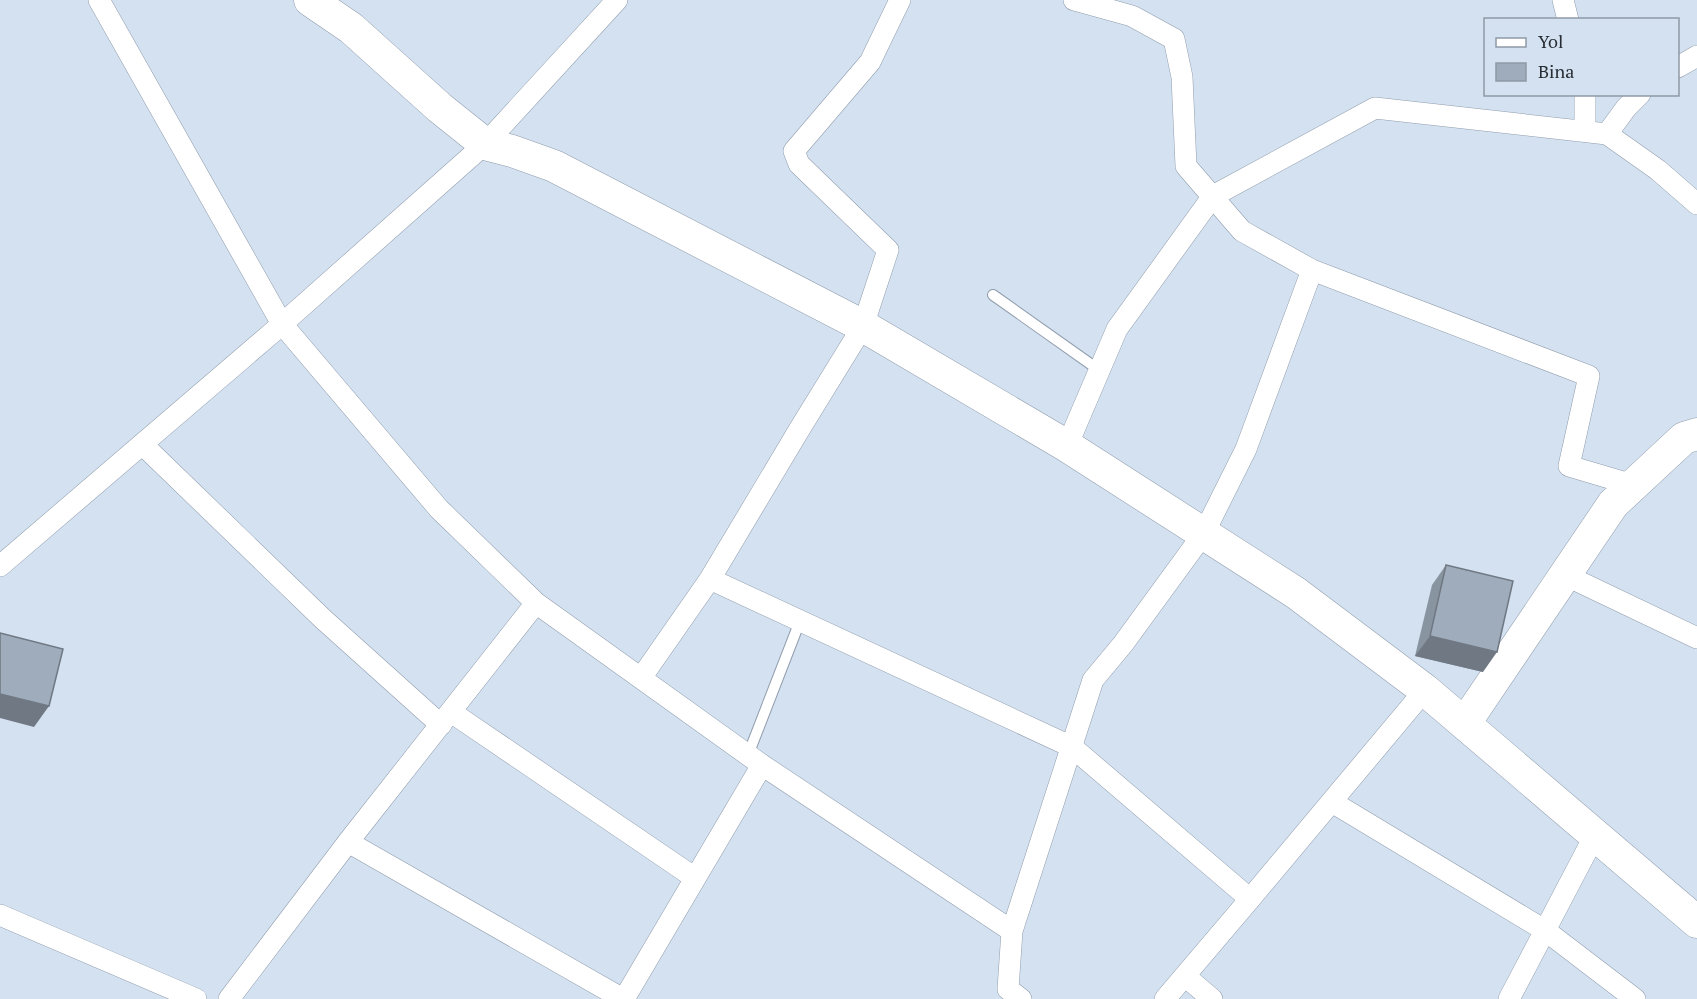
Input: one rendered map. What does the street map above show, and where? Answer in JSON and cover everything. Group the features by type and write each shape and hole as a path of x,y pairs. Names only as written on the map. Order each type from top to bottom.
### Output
{"street":[{"path":"99,0 282,324 439,509 536,603 755,760 1012,931"},
{"path":"310,0 351,28 440,108 485,144 513,151 554,166 863,326 1067,446 1296,593 1425,690 1697,922"},
{"path":"641,678 710,579 863,326 888,250 799,164 794,151 870,62 900,0"},
{"path":"1074,0 1132,16 1174,39 1182,77 1186,165 1242,231 1312,270 1589,376 1569,466 1633,485"},
{"path":"1563,0 1568,18"},
{"path":"0,566 282,324 485,144 610,3"},
{"path":"1679,66 1697,56"},
{"path":"1585,96 1585,131"},
{"path":"1608,134 1626,108 1638,96"},
{"path":"1067,446 1117,329 1213,196 1375,108 1608,134 1658,170 1697,204"},
{"path":"1010,996 1012,931 1093,680 1123,644 1204,533 1246,449 1312,270"},
{"path":"1465,723 1612,504 1684,438 1697,434"},
{"path":"142,444 323,619 446,718 695,878"},
{"path":"1565,574 1697,638"},
{"path":"710,579 1072,747 1250,899"},
{"path":"229,999 348,842 536,603"},
{"path":"1165,999 1425,690"},
{"path":"348,842 623,999 695,878 755,760"},
{"path":"1332,802 1546,931 1635,999"},
{"path":"1509,999 1595,835"},
{"path":"0,915 196,999"},
{"path":"1185,976 1212,999"}],"lane":[{"path":"993,295 1099,370"},
{"path":"755,760 800,621"}],"building":[{"path":"1446,565 1513,581 1497,652 1430,636"},
{"path":"0,633 63,649 49,706 0,694"}]}
